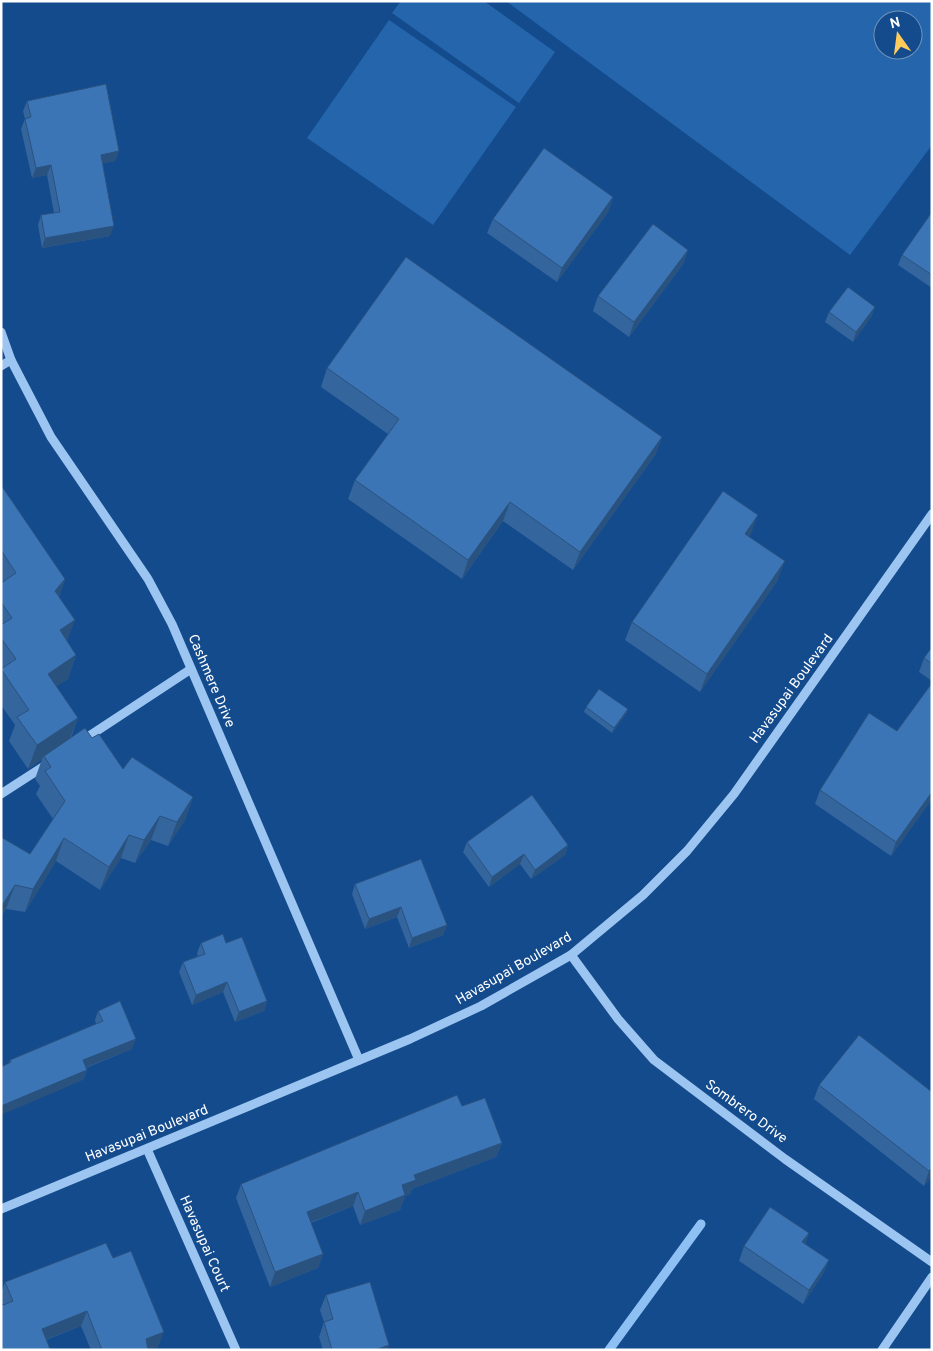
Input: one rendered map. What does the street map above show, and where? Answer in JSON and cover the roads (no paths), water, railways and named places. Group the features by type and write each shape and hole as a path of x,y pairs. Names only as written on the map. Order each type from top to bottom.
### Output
{"street":[{"name":"Cashmere Drive","path":"1,332 11,360 51,437 148,579 172,624 359,1060"},
{"path":"1,366 11,360"},
{"name":"Havasupai Boulevard","path":"1,1209 359,1060 481,1006 571,955 656,882 687,851 734,794 932,514"},
{"path":"76,745 191,669"},
{"path":"1,794 59,756"},
{"name":"Sombrero Drive","path":"571,955 618,1019 654,1060 785,1159 932,1262"},
{"name":"Havasupai Court","path":"147,1149 236,1350"},
{"path":"882,1350 932,1277"}],"waterway":[{"path":"609,1350 701,1224"}]}
